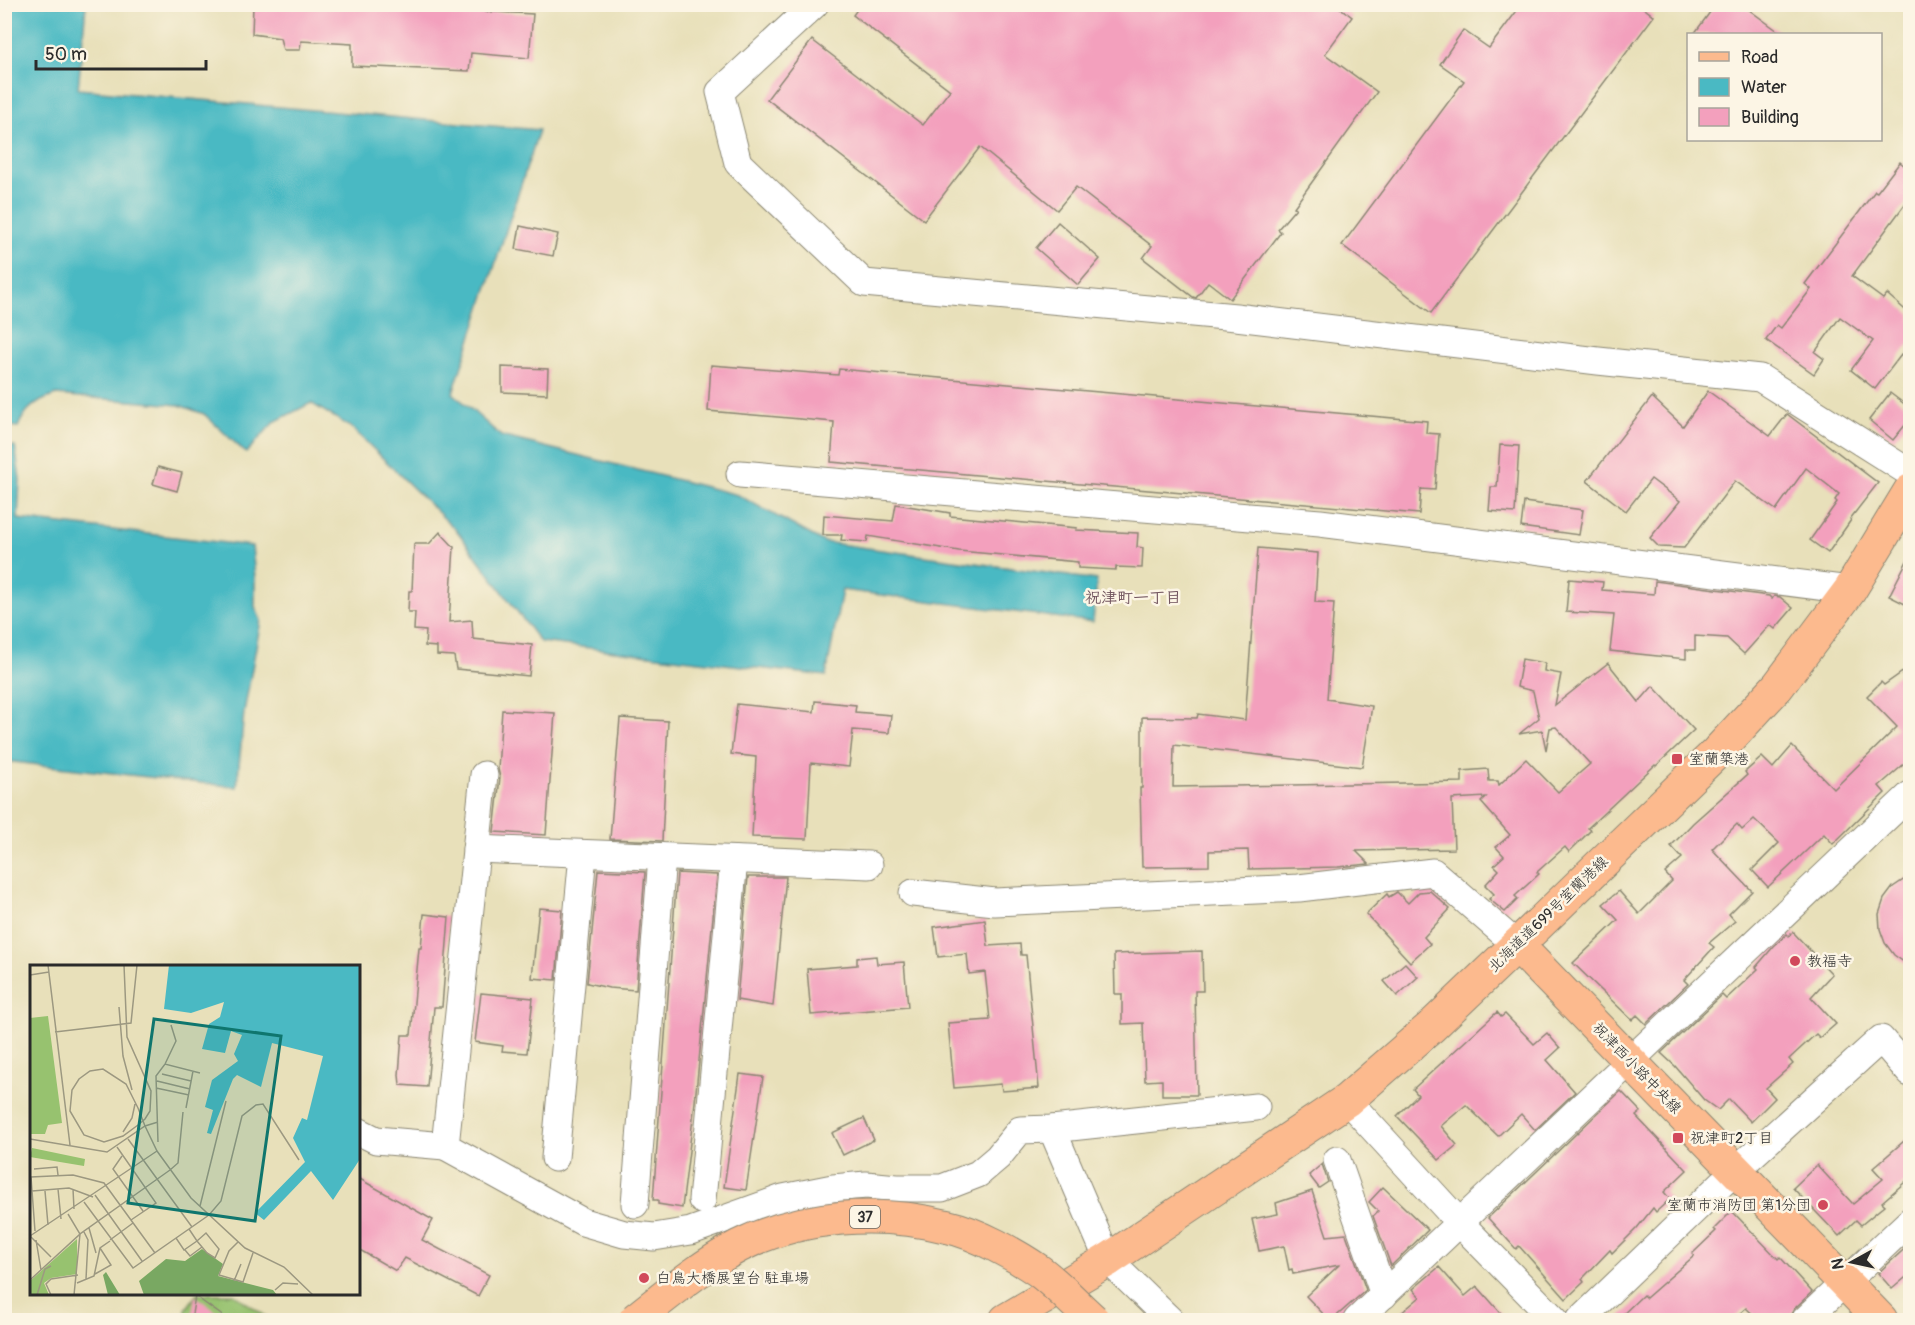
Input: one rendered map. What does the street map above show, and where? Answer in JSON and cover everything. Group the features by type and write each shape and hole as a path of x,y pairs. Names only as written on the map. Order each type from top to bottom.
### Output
{"main road":[{"name":"北海道道699号室蘭港線","path":"1108,1260 1347,1100 1431,1027 1517,945 1725,743 1778,686 1850,590 1911,491"},
{"name":"祝津西小路中央線","path":"1517,945 1881,1320"},
{"name":"37","path":"635,1320 689,1277 740,1246 777,1231 817,1220 880,1217 951,1227 998,1247 1040,1272 1093,1320"},
{"path":"1006,1320 1108,1260"},
{"path":"1023,1320 1108,1260"}],"street":[{"path":"815,4 720,92 738,163 864,283 1236,317 1586,360 1760,378 1911,473"},
{"path":"740,474 1320,523 1850,590"},
{"path":"445,1146 484,775"},
{"path":"1357,1320 1632,1062 1911,795"},
{"path":"476,849 869,865"},
{"path":"555,1158 583,854"},
{"path":"635,1204 662,857"},
{"path":"702,1200 734,860"},
{"path":"913,893 995,902 1299,888 1433,872 1517,945"},
{"path":"1580,1320 1736,1170 1881,1039 1911,1073"},
{"path":"1347,1100 1459,1222 1556,1320"},
{"path":"360,1132 376,1140 445,1146 583,1222 624,1234 654,1247 691,1231 783,1198 833,1188 866,1185 942,1188 978,1174 998,1157 1020,1130 1052,1129 1256,1107"},
{"path":"1052,1129 1108,1260 1170,1320"},
{"path":"1337,1160 1384,1295"},
{"path":"1805,1320 1911,1221"}],"green space":[{"path":"196,1295 235,1295 271,1320 185,1320 186,1309"}],"water":[{"path":"5,4 86,5 78,89 539,130 453,393 501,436 738,495 824,542 1097,580 1093,622 842,590 826,676 540,642 458,532 351,427 311,403 274,422 246,453 204,414 179,405 56,395 32,406 18,427 9,426 7,446 15,446 20,479 18,519 252,546 255,607 261,620 244,712 237,787 5,761"}],"building":[{"path":"253,4 420,4 422,8 533,14 529,58 471,53 469,71 352,66 352,44 301,41 300,50 283,50 280,38 252,34"},
{"path":"861,4 1335,4 1352,17 1325,54 1377,92 1294,207 1296,208 1278,229 1281,232 1230,299 1208,282 1196,298 1143,258 1152,246 1076,187 1057,210 980,147 924,220 767,99 812,40 923,125 950,90 853,15"},
{"path":"1522,4 1638,4 1654,16 1431,313 1342,245 1464,81 1440,64 1463,30 1489,48"},
{"path":"1716,4 1741,4 1781,33 1695,33"},
{"path":"1900,162 1911,171 1911,196 1852,276 1883,299 1887,294 1911,315 1911,342 1875,389 1851,370 1873,341 1840,317 1815,352 1824,359 1814,374 1766,340 1777,325 1781,328 1811,289 1805,284 1875,191 1877,192"},
{"path":"1058,222 1100,259 1078,285 1036,248"},
{"path":"520,226 558,234 553,256 516,249"},
{"path":"711,365 838,375 839,369 1427,421 1426,433 1439,434 1435,490 1421,489 1419,514 831,462 834,422 708,411"},
{"path":"502,367 548,369 547,394 502,392"},
{"path":"1708,391 1770,436 1787,414 1878,483 1850,519 1828,553 1810,540 1837,502 1835,500 1839,494 1806,468 1776,510 1735,481 1684,548 1659,547 1650,538 1680,501 1651,479 1626,511 1587,481 1652,397 1683,426"},
{"path":"1890,393 1911,409 1911,418 1893,440 1869,420"},
{"path":"1500,445 1519,446 1515,513 1489,511 1491,487 1497,487"},
{"path":"158,467 182,473 177,491 153,484"},
{"path":"1524,502 1583,510 1579,535 1521,527"},
{"path":"896,504 950,513 950,516 1077,528 1076,530 1138,533 1137,547 1143,548 1142,568 1116,567 1116,570 1078,568 1078,562 959,551 868,536 867,542 841,540 842,535 823,535 824,515 893,521"},
{"path":"440,532 454,547 449,622 472,620 473,639 532,645 529,676 456,669 454,656 437,655 437,647 425,646 426,631 414,630 415,612 408,612 409,591 412,591 414,544 429,544"},
{"path":"1258,548 1318,553 1315,602 1334,603 1327,699 1372,706 1362,767 1174,745 1173,787 1462,782 1462,771 1488,769 1489,781 1498,781 1499,785 1526,759 1558,792 1590,764 1556,727 1550,728 1546,750 1542,730 1519,734 1539,718 1533,691 1517,687 1522,659 1545,663 1544,671 1561,674 1555,705 1608,663 1639,702 1653,686 1694,730 1588,828 1591,830 1569,852 1565,847 1537,872 1539,874 1515,896 1518,899 1505,912 1489,899 1494,894 1485,885 1499,870 1494,865 1504,856 1496,847 1510,835 1481,802 1486,797 1452,799 1454,849 1356,851 1369,864 1249,869 1248,850 1209,851 1209,866 1142,867 1140,788 1142,788 1142,717 1197,718 1198,714 1245,720"},
{"path":"1911,553 1911,607 1889,596"},
{"path":"1569,579 1603,582 1602,590 1654,594 1655,581 1769,596 1772,599 1774,596 1780,597 1793,608 1775,629 1770,625 1744,654 1727,638 1695,636 1695,650 1686,650 1686,659 1610,651 1614,615 1566,612"},
{"path":"1911,666 1911,758 1879,786 1885,793 1833,844 1824,834 1768,887 1752,870 1779,843 1754,819 1742,830 1737,824 1712,849 1752,891 1729,914 1735,921 1709,943 1714,947 1684,980 1688,984 1646,1024 1637,1015 1632,1020 1573,963 1618,920 1603,904 1619,891 1639,914 1672,881 1665,873 1682,858 1671,846 1747,775 1745,772 1762,757 1773,768 1792,746 1834,789 1897,727 1867,696 1881,682 1884,685"},
{"path":"815,701 856,705 855,712 891,715 889,733 853,730 849,767 811,763 807,839 752,837 756,757 731,754 737,704 814,712"},
{"path":"502,710 555,713 546,835 494,832 500,777 498,769"},
{"path":"620,718 668,721 662,841 610,839"},
{"path":"598,870 645,872 636,990 609,988 587,983"},
{"path":"677,873 717,875 695,1102 682,1208 658,1204 658,1200 653,1200"},
{"path":"1911,875 1911,967 1894,955 1885,943 1880,929 1879,914 1884,899 1893,887"},
{"path":"748,877 786,877 773,1006 737,1000"},
{"path":"1430,891 1450,909 1424,937 1430,944 1410,962 1366,914 1387,894 1389,897 1397,892 1408,903 1419,892"},
{"path":"539,908 562,910 556,980 532,978"},
{"path":"424,914 449,917 442,1007 434,1007 427,1087 400,1085 399,1075 402,1035 411,1035"},
{"path":"985,920 988,946 1020,944 1021,955 1026,955 1039,1088 1002,1091 1001,1084 954,1088 948,1023 990,1020 985,972 969,974 967,954 938,957 934,927"},
{"path":"1793,932 1832,974 1811,997 1836,1024 1820,1038 1816,1034 1789,1059 1793,1064 1766,1088 1775,1098 1751,1122 1729,1099 1718,1110 1704,1100 1661,1053 1722,995 1726,999 1758,969 1756,967 1774,946 1787,934 1789,936"},
{"path":"1202,951 1203,991 1195,991 1197,1095 1162,1095 1162,1080 1145,1081 1143,1023 1122,1024 1122,994 1115,994 1114,954"},
{"path":"876,956 877,964 904,962 908,1007 811,1015 807,969 857,965 857,958"},
{"path":"1405,963 1418,977 1397,996 1384,981"},
{"path":"481,993 533,998 527,1053 502,1051 503,1046 475,1042"},
{"path":"1497,1012 1501,1017 1505,1014 1534,1044 1547,1033 1560,1048 1547,1060 1575,1092 1535,1130 1521,1114 1498,1136 1466,1105 1441,1126 1457,1145 1439,1160 1397,1116 1418,1095 1413,1089"},
{"path":"740,1074 763,1077 746,1190 724,1187"},
{"path":"1621,1091 1641,1112 1636,1116 1687,1170 1664,1192 1670,1199 1656,1212 1653,1208 1612,1253 1610,1250 1582,1279 1584,1282 1566,1299 1519,1246 1516,1249 1488,1218"},
{"path":"864,1118 874,1140 843,1155 832,1133"},
{"path":"1911,1135 1911,1177 1882,1202 1885,1205 1861,1225 1856,1220 1839,1236 1793,1188 1817,1165 1853,1204 1883,1179 1873,1168"},
{"path":"1322,1164 1328,1182 1319,1188 1309,1175"},
{"path":"360,1179 433,1220 422,1240 489,1275 478,1296 405,1258 396,1271 360,1250"},
{"path":"1383,1187 1428,1230 1391,1266 1373,1216 1378,1211 1369,1202"},
{"path":"1312,1191 1327,1236 1346,1234 1366,1290 1332,1320 1329,1320 1306,1296 1339,1265 1293,1274 1292,1269 1289,1270 1284,1246 1259,1251 1252,1219 1278,1214 1276,1203"},
{"path":"1732,1211 1778,1259 1780,1257 1812,1292 1790,1316 1777,1315 1772,1320 1759,1320 1746,1308 1732,1320 1617,1320 1643,1295 1646,1298 1694,1256 1692,1254 1716,1231 1714,1229"},
{"path":"1911,1243 1911,1273 1892,1289 1878,1273"},
{"path":"1439,1267 1465,1296 1477,1286 1507,1320 1393,1320 1420,1297 1413,1289"},
{"path":"195,1296 228,1320 191,1320"}],"place":[{"name":"室蘭築港","path":"1677,759"},
{"name":"教福寺","path":"1795,961"},
{"name":"祝津町2丁目","path":"1678,1138"},
{"name":"室蘭市消防団 第1分団","path":"1823,1205"},
{"name":"白鳥大橋展望台 駐車場","path":"644,1278"}],"district":[{"name":"祝津町一丁目","path":"1133,597"}]}
